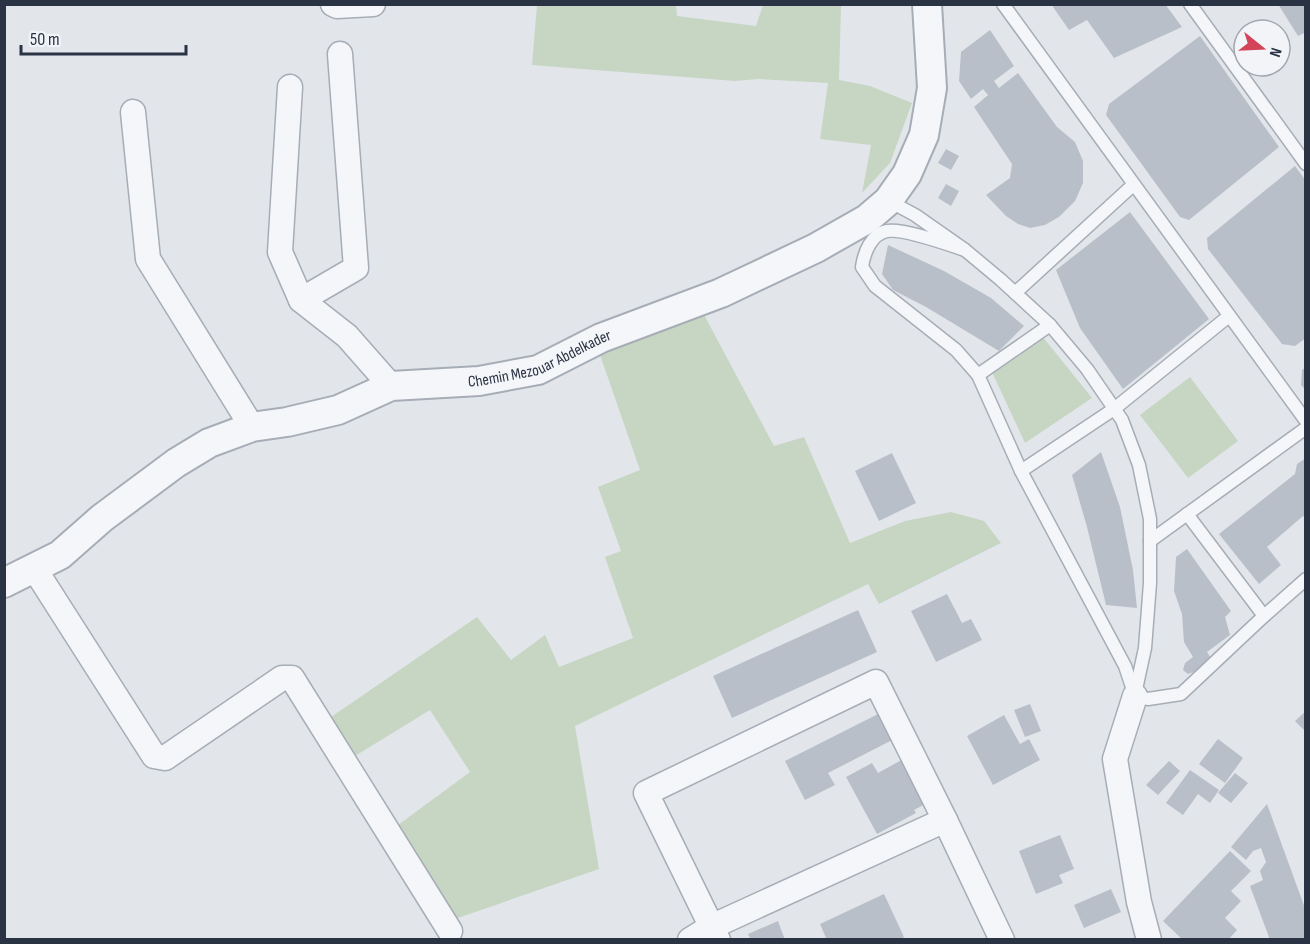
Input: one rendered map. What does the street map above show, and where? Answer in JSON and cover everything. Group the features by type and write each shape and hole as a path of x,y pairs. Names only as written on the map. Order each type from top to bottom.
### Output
{"street":[{"path":"333,4 337,6 373,4"},
{"name":"Chemin Mezouar Abdelkader","path":"4,582 60,555 102,518 176,462 209,443 252,427 287,422 338,410 391,386 478,381 538,370 601,338 721,293 816,248 867,219 888,201 907,174 924,135 932,88 927,4"},
{"path":"301,300 356,268 340,54"},
{"path":"290,87 280,252 301,300 347,336 391,386"},
{"path":"133,112 148,260 252,427"},
{"path":"34,568 154,756 165,758 282,678 292,678 450,931"},
{"path":"714,933 646,793 876,682 1002,939"},
{"path":"1135,696 1115,759 1139,902 1149,939"},
{"path":"690,939 714,933 945,820"}],"lane":[{"path":"1003,4 1305,421"},
{"path":"1190,4 1305,164"},
{"path":"1015,293 1133,185"},
{"path":"888,201 915,215 964,250 1050,325 1087,369 1122,420 1139,465 1150,519 1150,583 1145,648 1135,696"},
{"path":"964,250 903,231 886,231 874,238 863,256 862,267 875,286 956,350 978,375 1021,471 1125,666 1135,696"},
{"path":"1021,471 1114,410 1229,316"},
{"path":"978,375 1050,325"},
{"path":"1150,541 1305,428"},
{"path":"1187,514 1263,616"},
{"path":"1135,696 1148,699 1181,694 1305,579"}],"green space":[{"path":"537,5 676,5 677,16 756,26 763,5 841,5 839,80 870,86 912,103 890,163 862,193 871,145 820,139 828,83 758,79 735,81 532,65"},
{"path":"702,311 774,446 804,437 850,543 905,521 951,512 984,521 1001,543 879,604 868,584 575,726 599,869 455,919 398,825 470,772 430,710 355,756 331,717 477,617 511,660 545,635 559,667 633,638 605,557 621,551 598,487 640,470 599,352"},
{"path":"1042,336 1092,398 1025,443 992,372"},
{"path":"1190,377 1238,441 1188,478 1140,415"}],"building":[{"path":"1051,4 1165,4 1182,27 1114,58 1087,20 1069,30"},
{"path":"1278,4 1306,4 1306,32 1298,36 1292,26 1292,18 1287,18"},
{"path":"990,30 1014,66 994,81 999,88 1018,73 1057,127 1075,142 1083,161 1083,183 1075,201 1059,217 1045,225 1030,228 1018,224 1006,216 986,195 1010,178 1012,164 974,107 988,95 983,89 971,99 959,81 961,52"},
{"path":"1200,36 1279,147 1189,220 1180,217 1106,115 1109,104"},
{"path":"946,149 959,156 951,170 938,163"},
{"path":"1295,166 1306,181 1306,338 1295,346 1282,344 1208,249 1207,238"},
{"path":"946,184 959,191 951,206 938,198"},
{"path":"1130,212 1209,319 1123,389 1080,328 1056,270"},
{"path":"888,245 944,271 991,298 1024,326 999,351 893,290 882,274"},
{"path":"1306,367 1306,390 1301,385 1302,370"},
{"path":"1101,452 1120,507 1133,570 1137,608 1106,605 1072,475"},
{"path":"892,453 916,503 879,521 855,471"},
{"path":"1306,458 1306,519 1303,516 1267,547 1281,565 1259,584 1219,534 1295,474 1297,464"},
{"path":"1187,549 1231,611 1225,617 1230,635 1207,652 1212,660 1188,674 1183,670 1185,663 1193,657 1184,642 1182,614 1174,591 1176,557"},
{"path":"947,594 962,623 971,619 982,640 936,662 911,611"},
{"path":"858,610 877,652 732,718 713,676"},
{"path":"1030,704 1041,731 1025,737 1014,710"},
{"path":"1306,711 1306,732 1295,721"},
{"path":"882,712 896,738 828,773 835,785 805,800 785,761"},
{"path":"1004,715 1020,744 1029,739 1040,760 993,785 967,736"},
{"path":"1218,739 1243,758 1225,783 1199,764"},
{"path":"905,758 929,802 914,810 916,813 877,834 846,777 872,763 878,773"},
{"path":"1169,761 1180,771 1158,795 1146,785"},
{"path":"1190,770 1219,790 1210,803 1198,794 1183,815 1166,803"},
{"path":"1235,773 1248,783 1231,803 1218,793"},
{"path":"1267,804 1306,911 1306,940 1270,940 1250,886 1263,880 1260,871 1266,862 1261,848 1253,851 1246,860 1231,847"},
{"path":"1060,835 1074,869 1059,875 1063,883 1036,894 1019,851"},
{"path":"1230,851 1251,871 1231,891 1241,901 1225,918 1237,930 1228,940 1183,940 1163,921"},
{"path":"1111,889 1121,912 1084,928 1074,905"},
{"path":"884,894 904,937 899,940 827,940 820,924"},
{"path":"778,921 785,940 751,940 748,934"}]}
